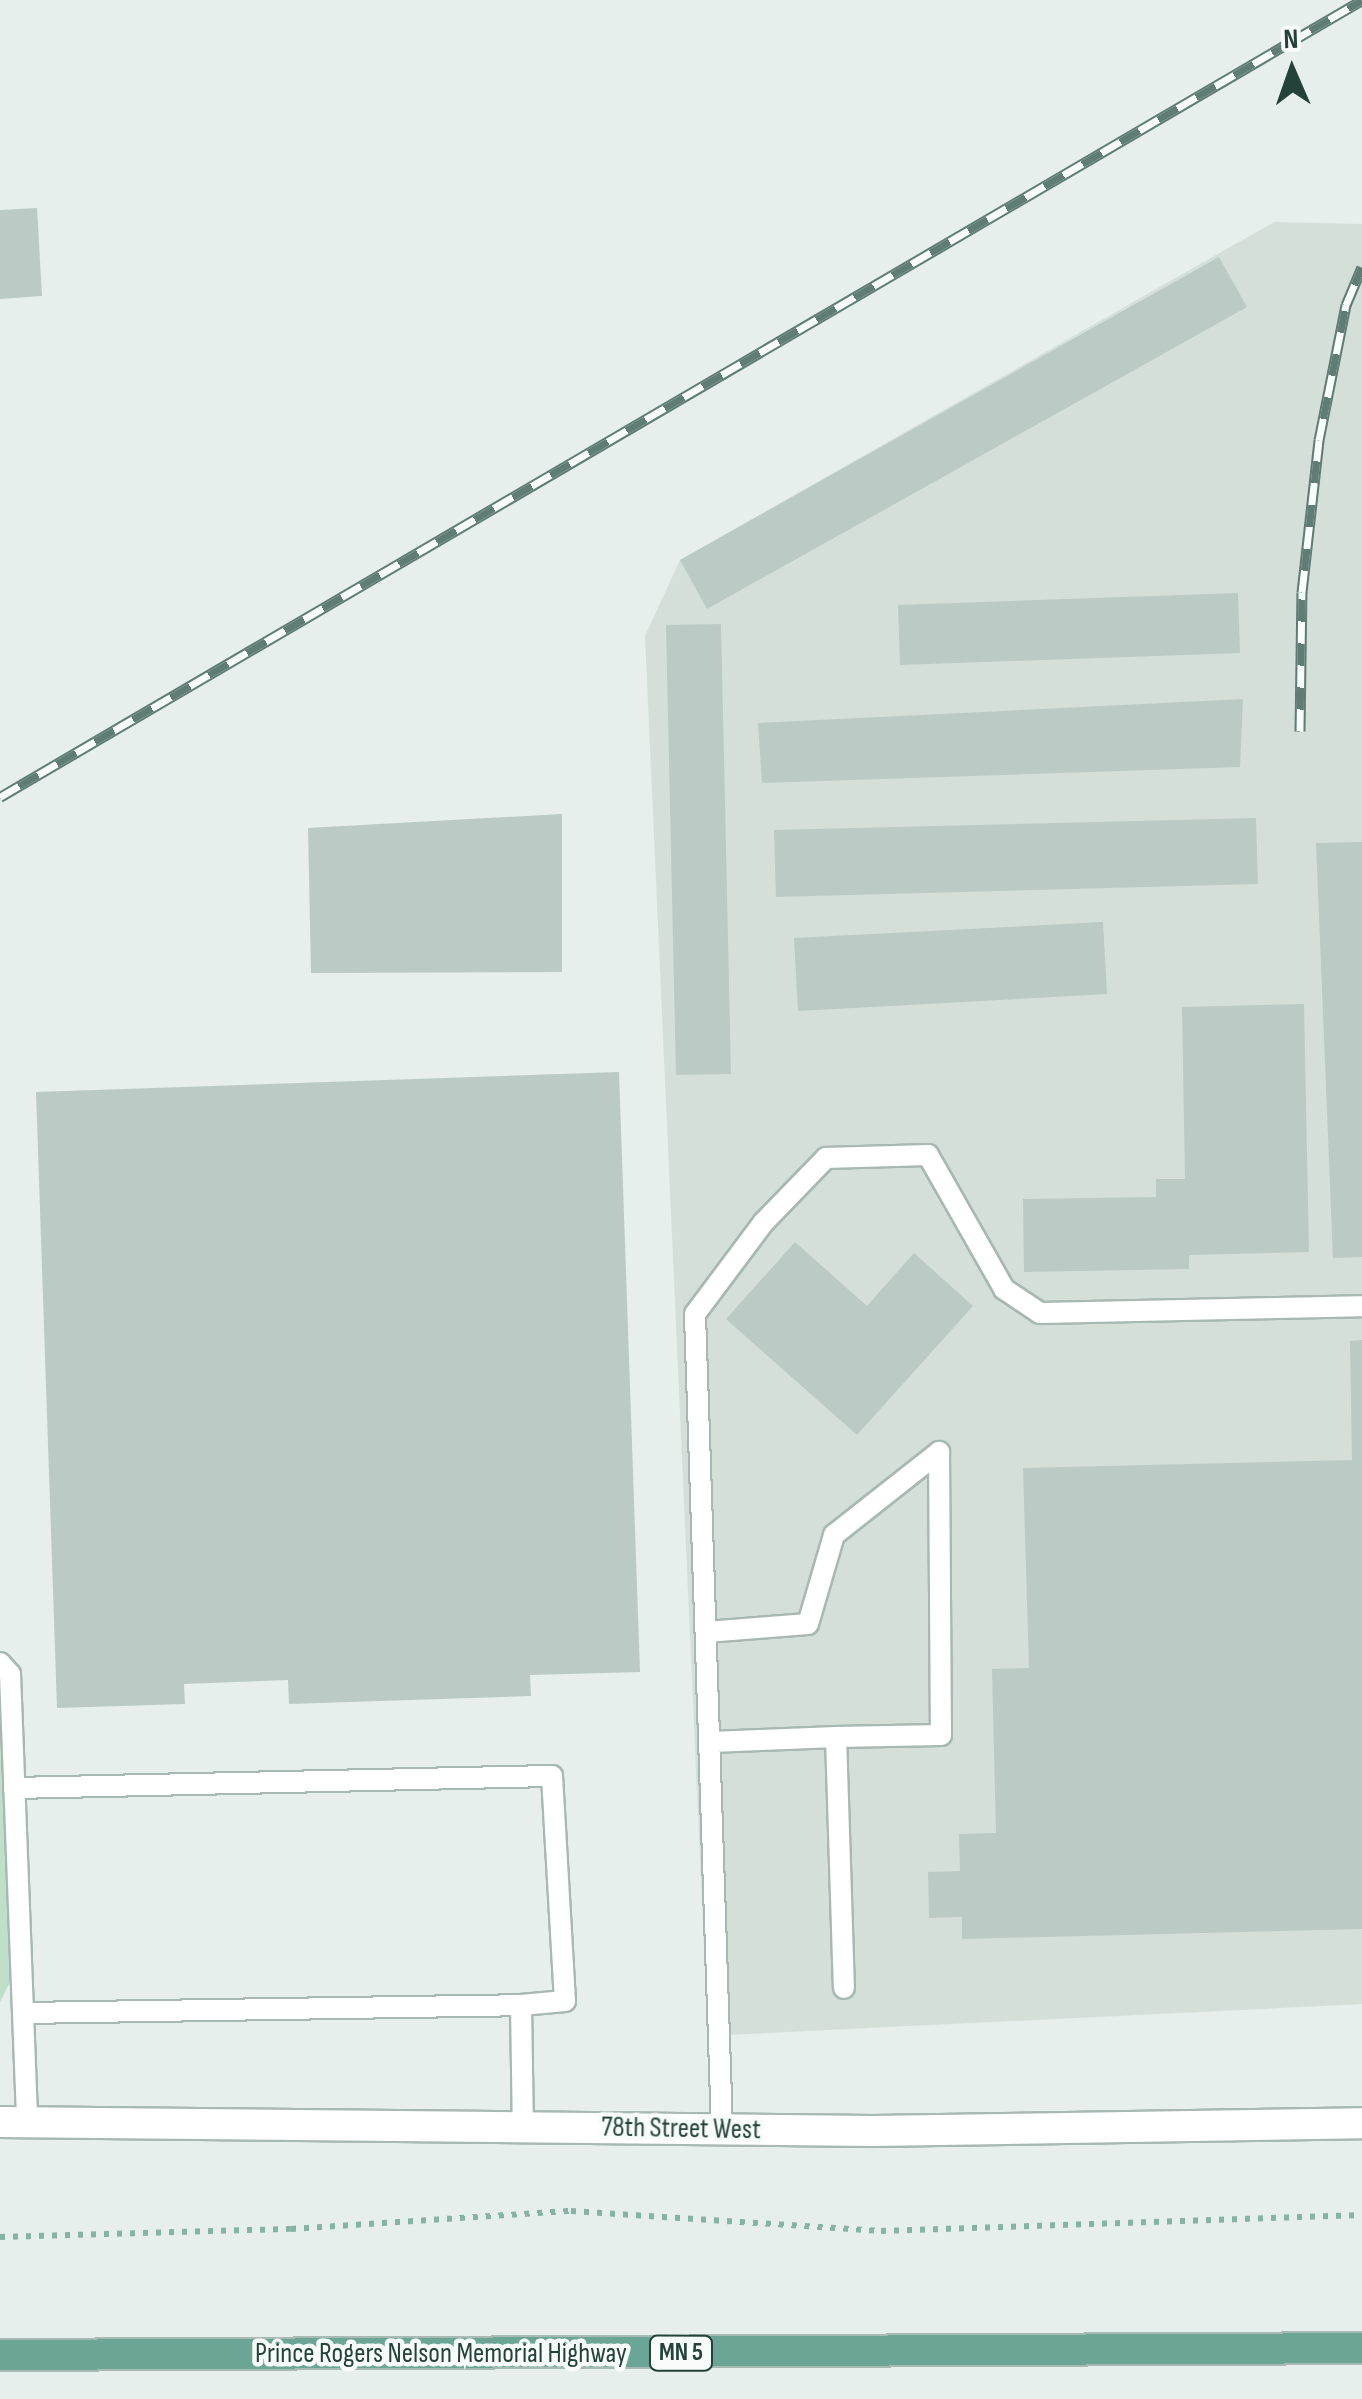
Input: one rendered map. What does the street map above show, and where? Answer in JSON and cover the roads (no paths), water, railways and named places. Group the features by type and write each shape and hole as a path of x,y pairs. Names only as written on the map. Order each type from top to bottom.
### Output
{"main road":[{"name":"Prince Rogers Nelson Memorial Highway","path":"0,2356 1362,2348"}],"street":[{"name":"78th Street West","path":"14,2122 722,2129 1362,2123"}],"lane":[{"path":"722,2129 695,1314 763,1223 826,1158 928,1155 1004,1289 1040,1313 1362,1306"},
{"path":"706,1632 808,1624 834,1535 938,1452 941,1735 711,1742"},
{"path":"0,1663 10,1674 23,2014 14,2122"},
{"path":"836,1737 844,1988"},
{"path":"14,1788 552,1776 564,2001 23,2014"},
{"path":"521,2005 524,2126"}],"railway":[{"path":"0,797 1362,0"},
{"path":"1300,731 1302,592 1319,440 1346,305 1362,267"}]}
